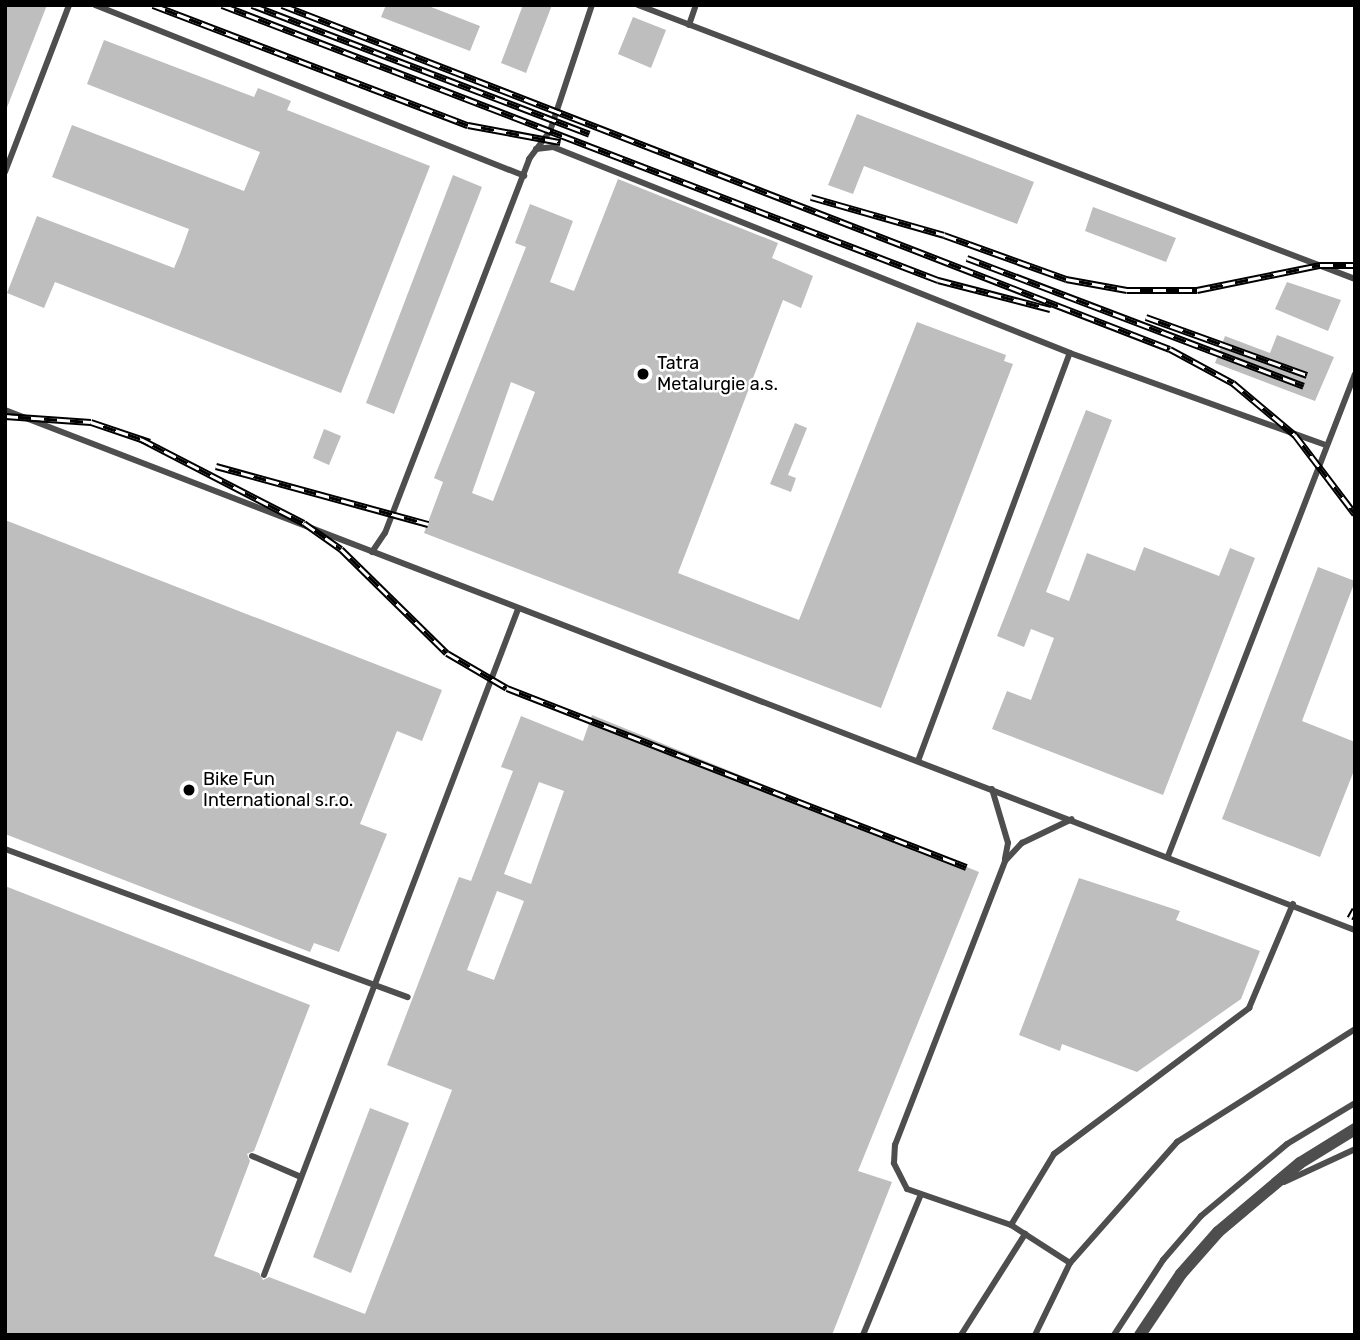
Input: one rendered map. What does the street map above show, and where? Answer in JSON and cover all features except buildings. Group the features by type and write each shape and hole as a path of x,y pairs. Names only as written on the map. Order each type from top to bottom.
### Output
{"street":[{"path":"1140,1335 1150,1318 1218,1232 1261,1193 1355,1129"}],"lane":[{"path":"5,172 69,5"},
{"path":"95,5 524,176"},
{"path":"372,552 385,533 524,176 536,149 551,131 592,5"},
{"path":"638,5 1355,279"},
{"path":"688,25 696,5"},
{"path":"536,149 553,147 1070,353 1325,445"},
{"path":"918,761 1070,353"},
{"path":"1168,856 1325,445 1355,374"},
{"path":"5,410 1355,930"},
{"path":"264,1275 372,985 518,609"},
{"path":"992,789 1008,843 1005,861 895,1145 894,1164 906,1189 1011,1225 1070,1263"},
{"path":"1005,861 1022,843 1072,819"},
{"path":"5,849 408,997"},
{"path":"1011,1225 1054,1154 1249,1008 1293,904"},
{"path":"1035,1335 1070,1263 1177,1142 1355,1029"},
{"path":"1114,1335 1163,1260 1201,1216 1287,1144 1355,1103"},
{"path":"1261,1193 1355,1149"},
{"path":"252,1156 301,1177"},
{"path":"863,1335 921,1194"},
{"path":"961,1335 1026,1234"},
{"path":"1146,1335 1150,1318"}],"railway":[{"path":"153,5 468,125 560,142"},
{"path":"222,5 938,280 1050,309"},
{"path":"252,5 589,134"},
{"path":"282,5 1170,349 1233,383 1295,435 1355,514"},
{"path":"811,197 944,235 1066,279 1127,290 1197,290 1320,265 1355,265"},
{"path":"967,258 1304,386"},
{"path":"1146,317 1307,375"},
{"path":"5,416 91,422 150,442"},
{"path":"141,439 304,523 341,549 447,653 507,688 966,867"},
{"path":"216,466 428,524"},
{"path":"1350,918 1355,909"}],"place":[{"name":"Tatra Metalurgie a.s.","path":"643,374"},
{"name":"Bike Fun International s.r.o.","path":"189,790"}]}
